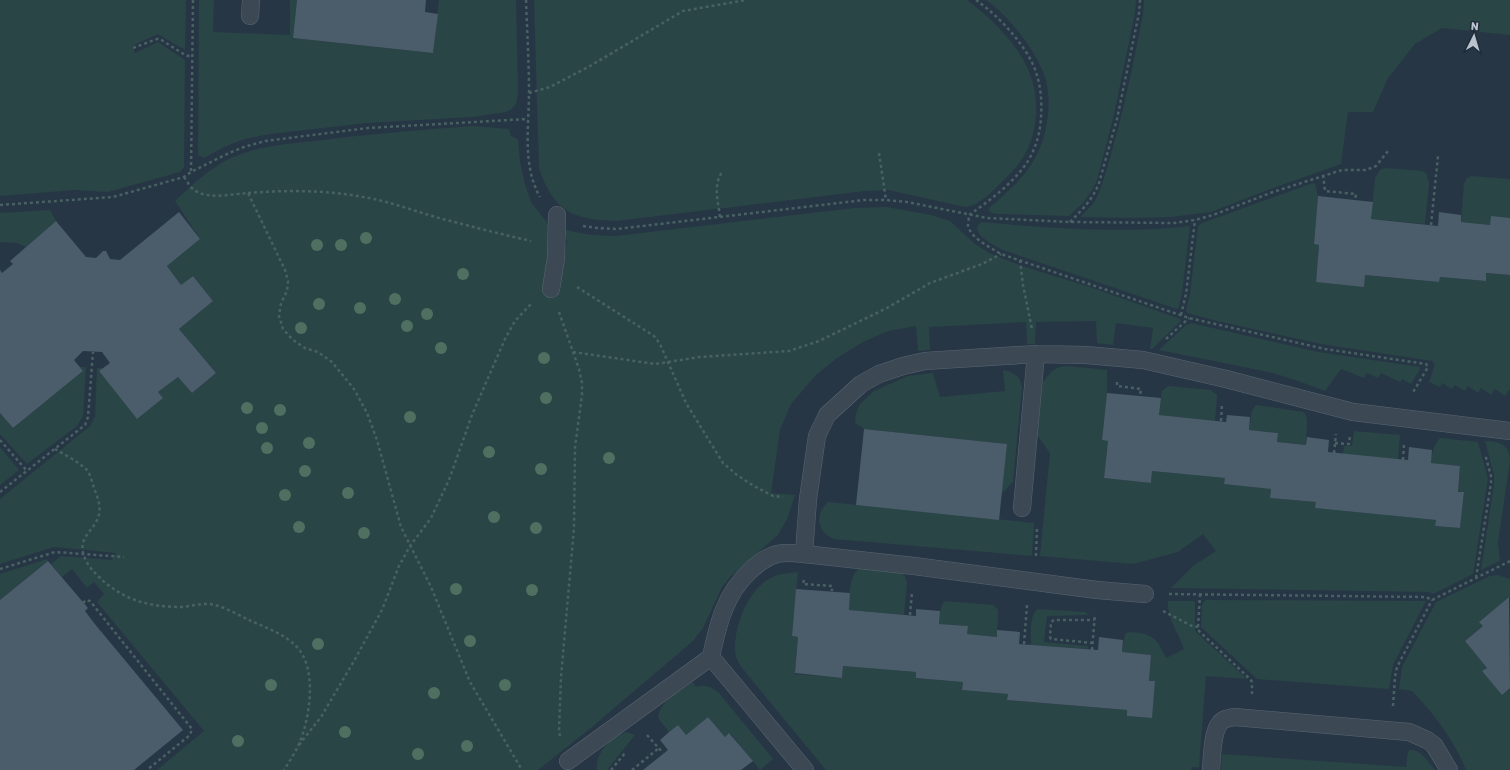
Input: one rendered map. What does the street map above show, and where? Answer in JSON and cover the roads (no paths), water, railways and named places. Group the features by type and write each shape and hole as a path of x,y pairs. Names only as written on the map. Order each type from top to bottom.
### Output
{"lane":[{"path":"553,281 557,246 556,215"},
{"path":"1022,508 1036,354"},
{"path":"804,554 808,499 818,436 827,415 861,384 879,374 925,361 1036,354 1086,355 1143,360 1226,379 1338,410 1510,431"},
{"path":"568,761 711,656 724,607 732,592 742,578 762,560 776,555 788,552 914,566 1097,590 1145,594"},
{"path":"711,656 805,770"},
{"path":"1211,770 1216,728 1220,722 1234,717 1409,732 1428,740 1434,745 1449,770"}]}
